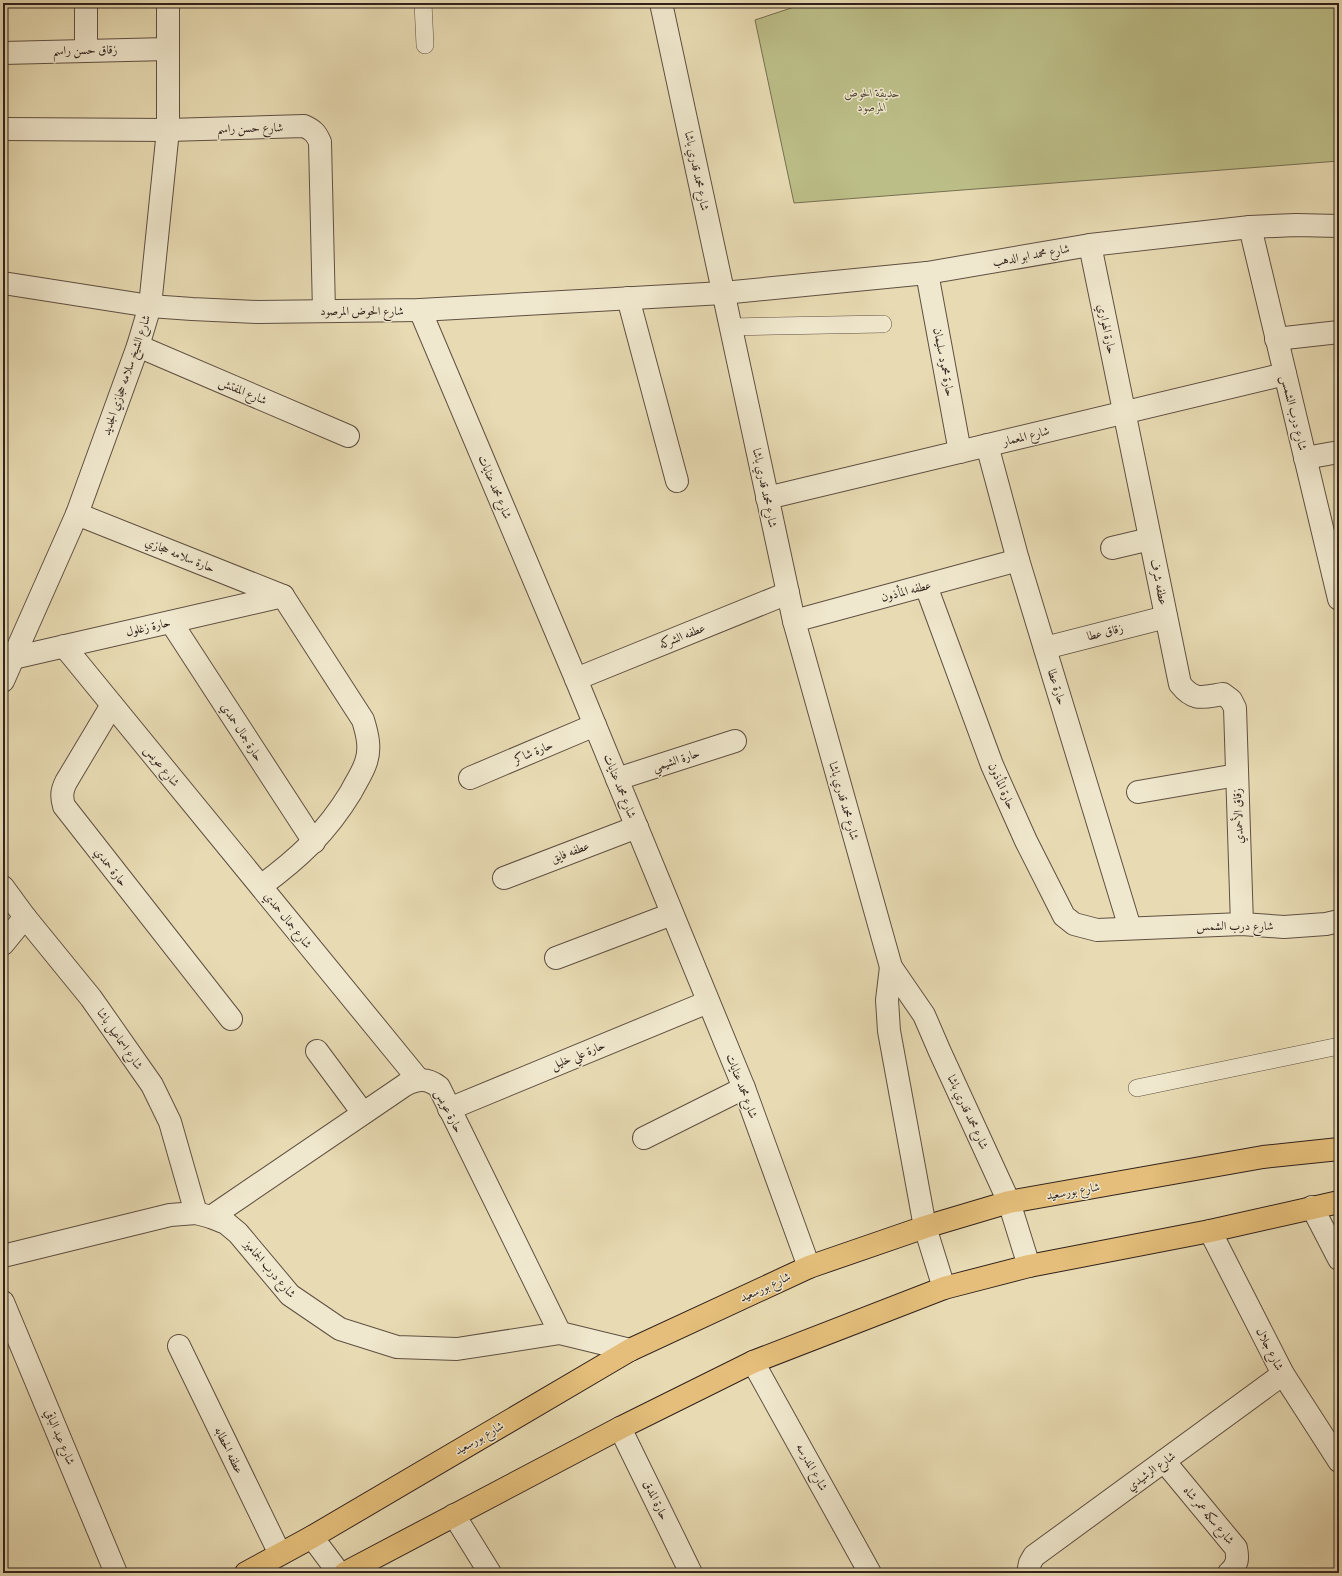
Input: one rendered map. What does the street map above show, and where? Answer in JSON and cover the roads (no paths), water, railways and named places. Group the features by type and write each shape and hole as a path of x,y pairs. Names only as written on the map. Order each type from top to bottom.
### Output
{"main road":[{"name":"شارع بورسعيد","path":"246,1573 312,1537 630,1350 809,1267 925,1227 1009,1202 1263,1157 1339,1148"},
{"path":"345,1573 620,1428 753,1362 944,1288 1029,1266 1210,1231 1339,1202"}],"street":[{"path":"86,3 86,50"},
{"name":"شارع الشيخ سلامه حجازي الجديد","path":"3,681 77,514 138,346 150,306 168,130 168,3"},
{"name":"شارع محمد قدري باشا","path":"662,3 794,621 891,967 924,1015 1009,1202 1029,1266"},
{"name":"زقاق حسن راسم","path":"3,53 168,49"},
{"name":"شارع حسن راسم","path":"3,129 168,130 304,126 312,130 317,134 320,142 324,311"},
{"name":"شارع محمد ابو الدهب","path":"723,293 927,273 1090,245 1250,227 1296,225 1339,226"},
{"name":"شارع درب الشمس","path":"1250,227 1339,600"},
{"name":"حارة الهواري","path":"1090,245 1124,412"},
{"name":"حارة محمود سليمان","path":"927,273 960,452"},
{"name":"شارع الحوض المرصود","path":"3,283 150,306 251,312 420,310 723,293"},
{"path":"628,298 677,481"},
{"name":"شارع محمد عنايات","path":"420,310 576,679 744,1088 809,1267"},
{"path":"1276,339 1339,332"},
{"name":"شارع المفتش","path":"138,346 348,436"},
{"name":"شارع المعمار","path":"767,498 1285,374"},
{"name":"عطفه شرف","path":"1124,412 1180,684 1190,695 1196,698 1223,694 1231,700 1235,708"},
{"name":"حارة عطا","path":"987,445 1018,560 1130,928"},
{"path":"1305,458 1339,452"},
{"name":"حارة سلامه حجازي","path":"77,514 283,596"},
{"path":"1112,548 1150,539"},
{"name":"عطفه المأذون","path":"794,621 1018,560"},
{"name":"حارة المأذون","path":"926,586 992,765 1026,841 1064,916 1074,924 1097,930 1130,928"},
{"name":"عطفه الشركه","path":"576,679 788,593"},
{"name":"حارة زغلول","path":"13,658 283,596"},
{"name":"شارع جمال حمدي","path":"283,596 363,720 368,740 367,761 358,780 338,812 314,842 289,866 261,886 419,1080"},
{"name":"زقاق عطا","path":"1045,648 1166,617"},
{"name":"حارة جمال حمدي","path":"171,622 314,842"},
{"name":"شارع عويس","path":"64,646 261,886"},
{"name":"حارة حمدي","path":"112,705 66,782 62,793 64,806 231,1019"},
{"name":"زقاق الأحمدي","path":"1235,708 1242,924"},
{"name":"حارة شاكر","path":"470,778 595,725"},
{"name":"حارة الشيمي","path":"617,778 735,741"},
{"path":"1138,792 1237,775"},
{"name":"عطفه فايق","path":"504,878 637,827"},
{"name":"شارع اسماعيل باشا","path":"3,887 25,917 91,998 152,1086 170,1122 204,1215"},
{"path":"556,958 672,914"},
{"path":"3,944 25,917"},
{"name":"شارع درب الشمس","path":"1130,928 1242,924 1284,927 1326,924 1339,921"},
{"name":"شارع محمد قدري باشا","path":"891,967 887,1000 889,1031 925,1227 944,1288"},
{"name":"حارة علي خليل","path":"449,1109 708,1002"},
{"path":"317,1051 363,1113"},
{"path":"204,1215 405,1085 419,1080"},
{"name":"حارة عويس","path":"419,1080 427,1080 439,1087 560,1333"},
{"path":"644,1138 744,1088"},
{"path":"1312,1207 1339,1259"},
{"name":"شارع درب الجماميز","path":"3,1256 170,1215 204,1215 226,1223 238,1233 290,1295 340,1329 397,1347 457,1349 560,1333 630,1350"},
{"name":"شارع جلال","path":"1210,1231 1283,1374 1339,1461"},
{"name":"شارع عبد الباقي","path":"3,1302 116,1573"},
{"name":"عطفه الحطابه","path":"179,1346 280,1554"},
{"name":"شارع المدرسه","path":"753,1362 870,1573"},
{"name":"شارع الرشيدي","path":"1028,1573 1030,1563 1034,1556 1283,1374"},
{"name":"حارة المدق","path":"620,1428 691,1573"},
{"name":"شارع سكه عمر شاه","path":"1164,1461 1236,1548 1238,1557 1235,1567 1229,1573"},
{"path":"454,1515 490,1573"},
{"path":"312,1537 339,1573"}],"lane":[{"path":"423,3 425,45"},
{"path":"730,327 883,324"},
{"path":"1137,1088 1339,1046"}],"park label":[{"name":"حديقة الحوض المرصود","path":"872,100"}]}
